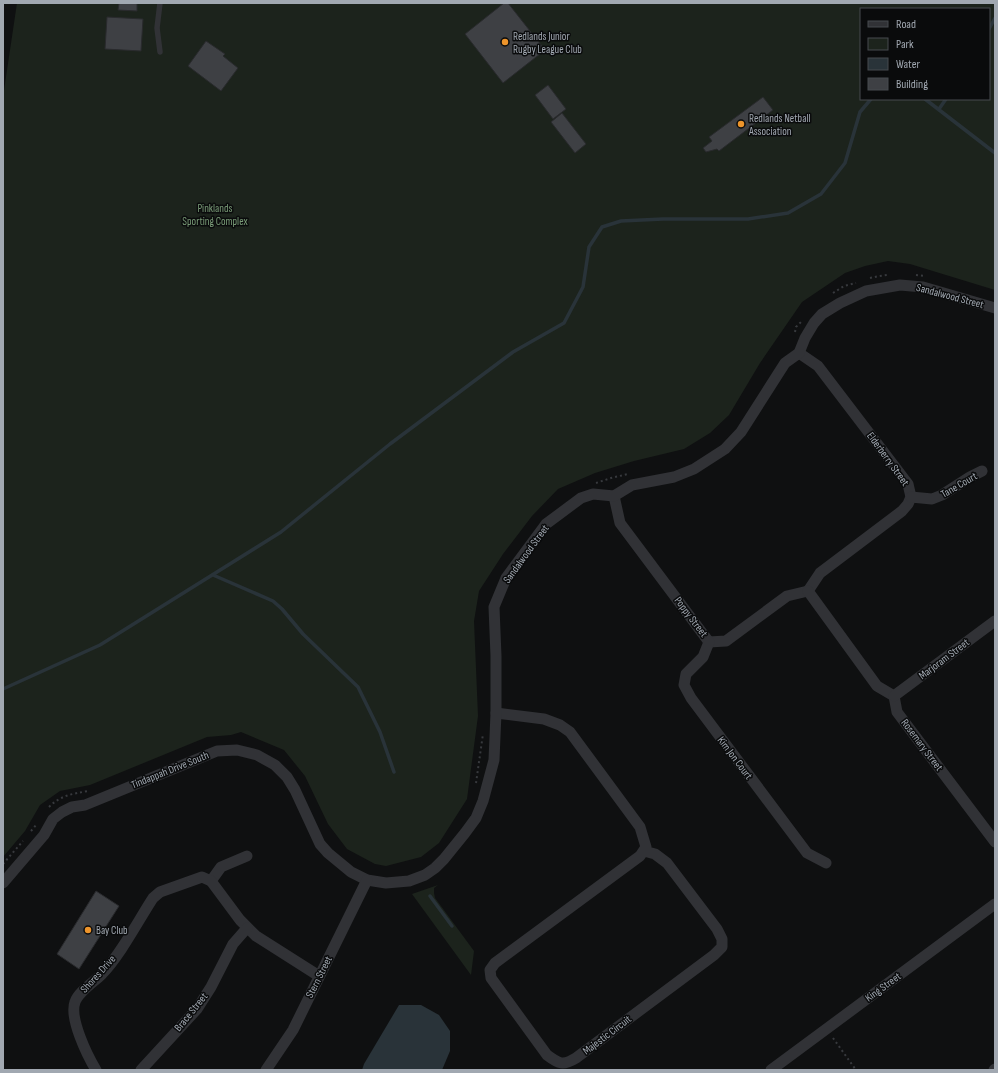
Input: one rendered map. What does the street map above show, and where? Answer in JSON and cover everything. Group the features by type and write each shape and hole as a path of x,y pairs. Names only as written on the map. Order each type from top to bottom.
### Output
{"street":[{"name":"Sandalwood Street","path":"408,881 425,875 444,859 476,818 483,801 494,760 496,656 494,607 506,578 546,524 581,498 593,494 614,496 632,485 674,477 694,469 725,449 740,432 785,362 799,353 805,338 814,323 822,314 840,303 866,291 900,285 923,288 995,308"},
{"name":"Elderberry Street","path":"799,353 818,366 908,484 911,497 908,504 902,511 820,573 808,591"},
{"name":"Tane Court","path":"911,497 932,500 982,471"},
{"name":"Poppy Street","path":"614,496 620,523 709,642 726,641 787,596 808,591"},
{"path":"808,591 878,686 894,696"},
{"name":"Marjoram Street","path":"894,696 995,621"},
{"name":"Kim Jon Court","path":"709,642 703,657 686,674 684,685 691,698 807,853 826,863"},
{"name":"Rosemary Street","path":"894,696 897,712 995,842"},
{"path":"496,713 544,719 560,725 570,732 640,827 646,847 644,851"},
{"name":"Tindappah Drive South","path":"3,882 44,836 53,819 62,812 72,807 86,805 217,751 237,750 257,755 275,765 287,777 295,790 320,844 332,857 351,872 367,880 386,883 408,881"},
{"name":"Majestic Circuit","path":"644,851 655,854 667,863 717,929 722,939 722,946 714,955 576,1058 567,1063 557,1063 547,1055 491,978 490,970 495,963 640,856 644,851"},
{"path":"247,856 221,867 211,881 247,928 256,936 319,976"},
{"name":"Shores Drive","path":"96,1070 87,1056 73,1013 75,1000 113,960 153,898 160,892 202,877 211,881"},
{"name":"Stern Street","path":"266,1070 293,1030 367,880"},
{"name":"King Street","path":"771,1070 995,904"},
{"name":"Brace Street","path":"141,1070 197,1009 211,987 233,944 247,928"}],"lane":[{"path":"160,3 157,28 160,52"}],"path":[{"path":"826,1029 856,1070"}],"green space":[{"name":"Pinklands Sporting Complex","path":"17,3 995,3 995,290 910,264 888,261 865,266 845,273 802,302 760,363 729,415 710,433 684,449 634,461 595,473 558,489 532,516 503,554 479,591 474,621 478,716 467,799 439,843 421,857 386,866 375,864 347,849 328,824 305,776 284,750 241,732 231,735 207,737 90,785 60,791 40,805 25,831 3,857 3,97"},
{"path":"438,885 434,888 435,898 474,951 471,975 412,894"}],"water":[{"path":"399,1005 421,1005 439,1015 450,1031 450,1051 442,1070 362,1070 364,1064"}],"building":[{"path":"119,3 137,3 137,11 118,10"},
{"name":"Redlands Junior Rugby League Club","path":"504,3 508,3 545,50 503,83 465,34"},
{"path":"107,17 143,19 141,51 105,49"},
{"path":"206,41 225,54 223,56 238,68 221,91 188,66"},
{"path":"548,85 566,109 553,119 535,95"},
{"name":"Redlands Netball Association","path":"763,97 773,110 719,151 717,149 706,152 703,148 712,141 709,137"},
{"path":"562,113 586,144 575,153 551,122"},
{"name":"Bay Club","path":"96,891 119,906 79,969 57,954"}],"waterway":[{"path":"990,27 995,18"},
{"path":"3,689 100,645 281,532 390,444 513,352 564,323 583,287 589,247 602,227 621,221 663,219 748,219 788,213 821,194 845,163 860,112 870,100"},
{"path":"926,100 995,153"},
{"path":"939,109 945,100"},
{"path":"213,575 273,601 282,609 303,634 358,687 380,732 394,772"},
{"path":"430,896 452,926"}],"place":[{"name":"Redlands Junior Rugby League Club","path":"505,42"},
{"name":"Redlands Netball Association","path":"741,124"},
{"name":"Bay Club","path":"88,930"}]}
